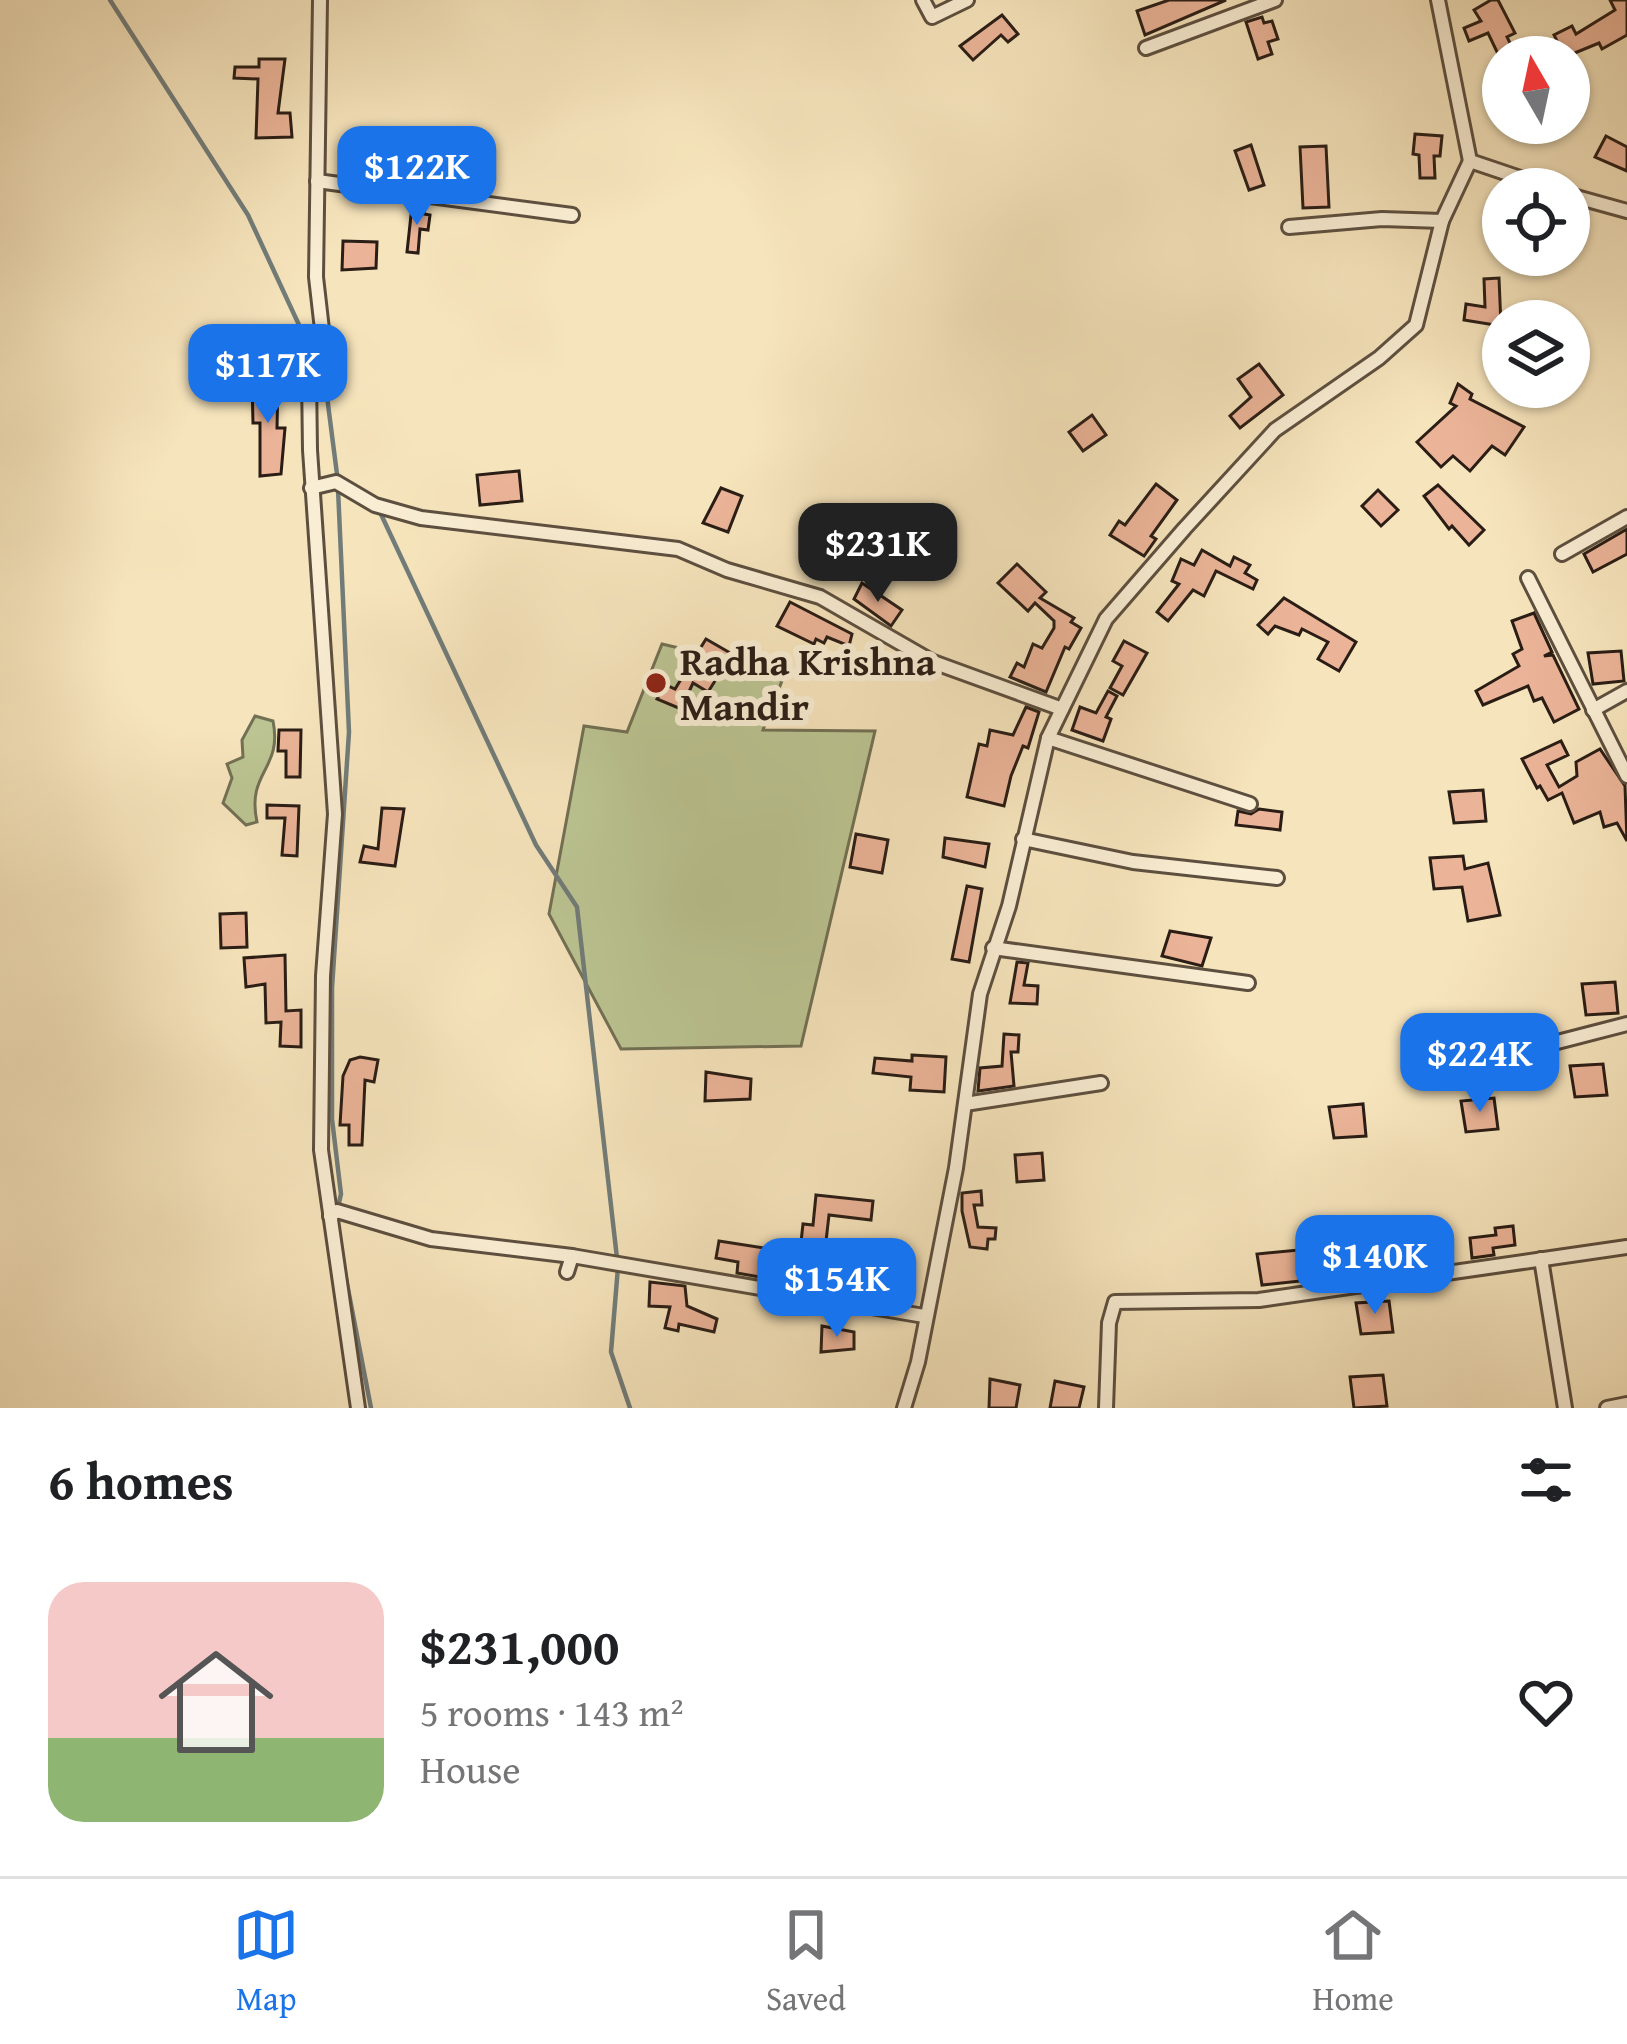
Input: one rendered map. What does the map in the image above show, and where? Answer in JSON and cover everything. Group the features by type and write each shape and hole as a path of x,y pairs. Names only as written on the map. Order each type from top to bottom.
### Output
{"street":[{"path":"320,0 316,277 324,346 309,376 311,488 334,814 323,976 321,1150 358,1408"},
{"path":"922,0 932,17 967,0"},
{"path":"1146,48 1275,0"},
{"path":"904,1408 918,1362 980,994 1009,906 1048,738 1106,620 1274,430 1379,358 1416,325 1442,221 1470,160 1438,0"},
{"path":"1470,160 1493,168"},
{"path":"317,182 572,215"},
{"path":"1590,201 1627,212"},
{"path":"1289,226 1382,219 1442,221"},
{"path":"311,488 337,482 375,505 421,518 678,549 727,570 820,597 933,662 1062,709"},
{"path":"1562,554 1627,517"},
{"path":"1528,578 1627,776"},
{"path":"1593,710 1627,691"},
{"path":"1048,738 1250,804"},
{"path":"1023,839 1133,862 1277,878"},
{"path":"993,948 1248,983"},
{"path":"1488,1075 1511,1054 1627,1024"},
{"path":"964,1104 1101,1083"},
{"path":"330,1216 337,1211 431,1239 572,1256 924,1316"},
{"path":"1106,1408 1108,1323 1115,1302 1259,1300 1627,1247"},
{"path":"567,1272 572,1256"},
{"path":"1541,1259 1564,1408"},
{"path":"1607,1408 1627,1404"}],"green space":[{"path":"662,644 785,673 763,730 875,731 801,1046 621,1049 549,914 584,726 627,732"},
{"path":"255,716 273,721 275,737 256,792 257,822 246,825 223,803 232,778 227,764 243,757 242,740"}],"building":[{"path":"1169,0 1226,0 1145,35 1137,11"},
{"path":"1498,0 1515,33 1488,33 1469,41 1464,28 1481,21 1474,10"},
{"path":"1610,0 1627,0 1627,35 1602,49 1599,43 1590,47 1590,36 1554,35 1572,26 1576,34 1615,10"},
{"path":"1002,15 1018,34 1008,42 1001,35 973,60 960,46"},
{"path":"1262,17 1264,23 1272,21 1278,39 1268,42 1272,54 1258,59 1246,22"},
{"path":"259,59 285,59 278,113 290,113 292,137 256,138 258,79 234,78 235,67 259,67"},
{"path":"1415,134 1442,136 1440,156 1434,156 1435,178 1420,178 1419,155 1413,154"},
{"path":"1606,136 1627,147 1627,171 1595,157"},
{"path":"1251,145 1264,185 1249,190 1235,151"},
{"path":"1326,146 1329,207 1303,208 1300,147"},
{"path":"412,206 425,208 424,214 430,215 428,230 420,229 418,253 407,252"},
{"path":"343,241 377,242 376,268 342,270"},
{"path":"1499,278 1500,300 1485,300 1484,279"},
{"path":"1466,304 1482,307 1482,323 1464,320"},
{"path":"1259,364 1283,395 1240,428 1230,416 1251,397 1238,379"},
{"path":"278,379 277,428 285,428 281,474 260,476 260,423 253,423 252,380"},
{"path":"1458,384 1482,408 1524,427 1505,455 1492,446 1470,471 1453,456 1441,467 1417,442 1456,406 1450,403"},
{"path":"1092,415 1106,435 1083,451 1069,432"},
{"path":"519,471 522,501 480,505 477,475"},
{"path":"1156,484 1177,500 1151,536 1156,539 1144,556 1110,535 1119,521 1125,525"},
{"path":"1438,485 1484,530 1469,545 1452,526 1449,529 1424,496"},
{"path":"721,488 742,496 728,532 703,523"},
{"path":"1378,490 1398,510 1381,526 1362,506"},
{"path":"1627,529 1627,554 1593,572 1584,554"},
{"path":"1202,550 1230,566 1234,557 1250,565 1245,573 1257,580 1253,589 1216,571 1204,596 1193,590 1168,621 1157,612 1179,584 1172,581 1181,559 1194,565"},
{"path":"1017,564 1046,592 1040,598 1074,618 1071,622 1081,628 1069,649 1065,647 1046,692 1010,677 1017,663 1024,667 1033,644 1042,648 1054,628 1054,621 1035,603 1028,611 998,583"},
{"path":"862,583 902,610 891,626 854,599"},
{"path":"1284,598 1356,642 1339,671 1318,659 1328,642 1302,629 1299,635 1275,626 1268,634 1258,625"},
{"path":"790,602 852,634 849,646 827,637 824,643 816,639 814,644 777,626"},
{"path":"1534,613 1552,652 1544,656 1553,655 1579,709 1554,722 1542,698 1534,701 1528,686 1483,705 1476,691 1519,666 1513,654 1522,649 1512,621"},
{"path":"706,639 732,654 708,692 693,683 681,709 657,699 664,684 675,689"},
{"path":"1124,641 1147,653 1123,695 1110,688 1122,666 1113,661"},
{"path":"1621,651 1624,681 1593,684 1588,653"},
{"path":"1108,691 1117,696 1106,717 1111,719 1103,741 1072,730 1080,707 1096,713"},
{"path":"1026,707 1039,712 1028,748 1023,746 1011,776 1004,806 967,797 979,744 987,746 990,730 1013,735"},
{"path":"279,730 301,730 300,777 286,777 286,751 278,751"},
{"path":"1561,741 1568,755 1547,765 1559,787 1577,776 1576,762 1600,749 1625,786 1627,841 1617,823 1604,827 1600,812 1574,823 1562,793 1548,800 1537,788 1522,759"},
{"path":"1483,790 1486,821 1454,823 1449,792"},
{"path":"267,805 299,806 297,856 282,855 285,818 267,818"},
{"path":"382,808 404,809 395,866 360,862 364,846 378,849"},
{"path":"1259,809 1282,812 1280,830 1236,825 1238,811 1251,814"},
{"path":"856,834 888,840 882,873 850,867"},
{"path":"945,838 989,844 985,867 943,857"},
{"path":"1463,856 1465,869 1488,863 1500,915 1468,921 1462,887 1434,889 1430,858"},
{"path":"967,886 982,889 969,962 952,959"},
{"path":"246,913 247,947 221,948 220,914"},
{"path":"1170,931 1211,938 1202,966 1162,956"},
{"path":"285,955 286,1011 301,1010 301,1047 280,1046 281,1022 266,1023 265,984 246,987 244,958"},
{"path":"1017,962 1028,963 1024,985 1038,986 1037,1004 1010,1003"},
{"path":"1615,982 1618,1013 1586,1015 1582,984"},
{"path":"1004,1034 1019,1035 1018,1052 1011,1052 1014,1086 978,1091 980,1068 1002,1066"},
{"path":"912,1055 946,1057 944,1092 910,1090 911,1077 873,1073 875,1058 912,1061"},
{"path":"350,1060 378,1060 374,1082 365,1080 362,1145 349,1145 349,1125 340,1125 343,1076"},
{"path":"1603,1064 1607,1095 1575,1097 1570,1066"},
{"path":"706,1072 751,1079 750,1099 705,1101"},
{"path":"1494,1098 1498,1129 1466,1132 1461,1101"},
{"path":"1363,1104 1366,1136 1334,1138 1329,1107"},
{"path":"1042,1153 1044,1180 1017,1182 1015,1155"},
{"path":"981,1191 982,1205 974,1205 978,1227 996,1228 987,1249 970,1247 962,1211 962,1193"},
{"path":"816,1195 873,1201 871,1220 829,1215 822,1276 853,1280 852,1293 803,1285 804,1270 798,1269 803,1224 813,1225"},
{"path":"1513,1226 1515,1245 1472,1258 1470,1238 1496,1235 1495,1228"},
{"path":"1384,1235 1387,1266 1346,1269 1347,1276 1262,1285 1257,1254 1352,1245 1351,1237"},
{"path":"719,1241 770,1249 766,1278 737,1273 738,1262 716,1258"},
{"path":"650,1282 685,1286 687,1306 717,1319 714,1332 679,1324 678,1331 665,1328 670,1307 649,1306"},
{"path":"1389,1301 1393,1332 1361,1334 1356,1303"},
{"path":"822,1326 854,1332 854,1349 821,1352"},
{"path":"1383,1375 1387,1406 1354,1408 1350,1377"},
{"path":"990,1379 1020,1385 1016,1408 989,1408"},
{"path":"1055,1381 1084,1387 1079,1408 1050,1408"}],"waterway":[{"path":"110,0 248,215 325,381 338,482"},
{"path":"338,489 349,732 332,988 338,1207"},
{"path":"379,510 536,845 577,907 618,1267 611,1352 630,1408"},
{"path":"341,1253 371,1408"}],"place":[{"name":"Radha Krishna Mandir","path":"656,683"}]}
